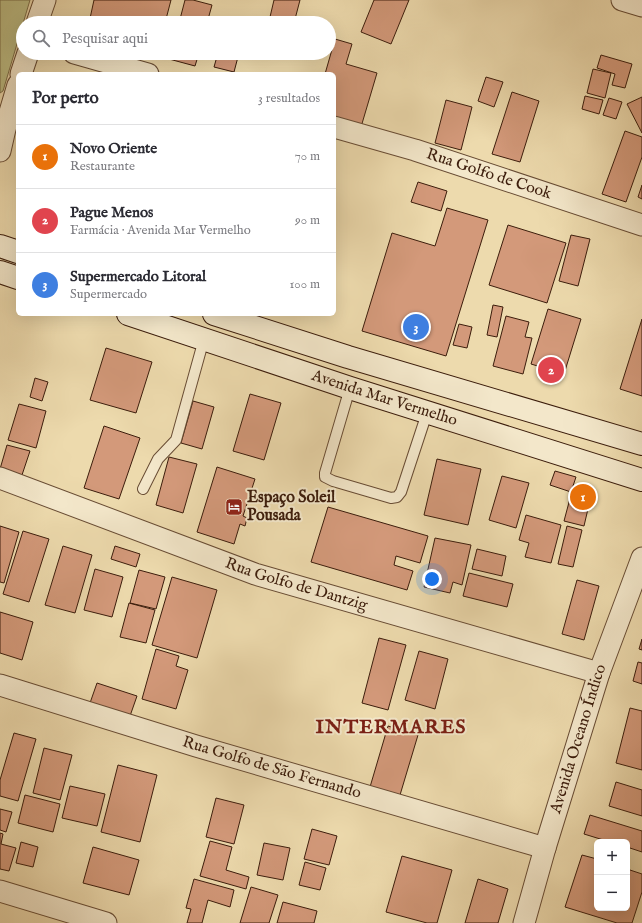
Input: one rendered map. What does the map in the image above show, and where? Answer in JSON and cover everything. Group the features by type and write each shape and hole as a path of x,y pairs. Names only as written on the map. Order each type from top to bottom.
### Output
{"street":[{"path":"39,16 45,0"},
{"path":"622,0 642,6"},
{"path":"22,72 26,60"},
{"path":"99,60 141,72"},
{"path":"0,151 2,129 16,90"},
{"name":"Rua Golfo de Cook","path":"336,128 415,150 642,225"},
{"path":"0,246 16,251"},
{"path":"0,272 16,277"},
{"name":"Avenida Mar Vermelho","path":"134,316 427,413 642,480"},
{"name":"Avenida Mar Vermelho","path":"220,316 356,359 642,444"},
{"name":"Rua Golfo de Dantzig","path":"0,478 255,574 599,673"},
{"name":"Avenida Oceano Índico","path":"524,923 545,848 599,673 642,558"},
{"name":"Rua Golfo de São Fernando","path":"0,685 196,746 545,848"},
{"path":"0,891 106,923"}],"lane":[{"path":"143,489 158,459 176,440 204,339"},
{"path":"350,388 325,473 325,477 332,481 391,498 397,497 401,492 427,413"}],"green space":[{"path":"0,0 30,0 25,16 16,16 16,47 3,91 0,93"}],"building":[{"path":"94,0 171,0 167,16 91,16"},
{"path":"185,0 193,0 212,5 209,16 181,16"},
{"path":"274,0 300,0 296,16 270,16"},
{"path":"374,0 409,0 391,44 361,32"},
{"path":"336,39 352,44 346,64 377,73 361,127 336,121 336,72 326,72 329,60 336,60"},
{"path":"601,55 632,64 625,88 612,85 615,74 597,68"},
{"path":"173,60 197,60 195,66"},
{"path":"216,60 237,60 234,72 214,67"},
{"path":"593,69 611,73 605,98 587,93"},
{"path":"486,77 503,82 494,107 478,101"},
{"path":"512,92 539,101 520,162 492,154"},
{"path":"585,96 603,100 599,114 582,109"},
{"path":"642,97 642,133 627,104"},
{"path":"609,98 622,102 616,119 603,115"},
{"path":"446,100 472,107 461,150 435,143"},
{"path":"625,131 642,137 642,157 626,202 602,194"},
{"path":"418,182 447,191 441,211 411,202"},
{"path":"642,185 642,199 638,197"},
{"path":"447,208 488,220 446,356 362,331 392,233 435,246"},
{"path":"508,225 566,243 547,303 489,285"},
{"path":"571,235 590,239 578,286 559,281"},
{"path":"493,305 503,307 497,337 487,335"},
{"path":"548,309 581,319 564,374 531,364"},
{"path":"506,316 529,322 525,337 532,338 523,374 493,366"},
{"path":"642,319 642,396 620,389"},
{"path":"459,324 472,327 467,348 453,345"},
{"path":"106,348 152,362 136,413 90,400"},
{"path":"35,378 48,382 42,401 30,397"},
{"path":"250,394 281,403 264,460 233,451"},
{"path":"193,401 214,407 202,449 181,443"},
{"path":"19,404 46,411 36,448 8,440"},
{"path":"104,426 140,438 119,499 84,488"},
{"path":"7,445 30,451 22,475 0,469"},
{"path":"169,457 197,464 183,513 156,505"},
{"path":"437,459 481,469 468,525 424,515"},
{"path":"217,467 255,479 243,516 247,518 245,526 240,524 234,544 197,532"},
{"path":"555,471 576,477 571,492 550,485"},
{"path":"502,476 529,483 516,528 489,520"},
{"path":"572,491 591,496 584,526 564,521"},
{"path":"328,507 428,536 420,563 396,556 394,565 413,571 407,590 311,562"},
{"path":"526,515 561,525 551,563 525,557 529,543 519,540"},
{"path":"0,526 19,532 4,583 0,582"},
{"path":"567,526 582,530 573,567 558,564"},
{"path":"23,531 49,539 29,602 3,594"},
{"path":"435,538 471,545 462,585 453,582 450,593 424,587"},
{"path":"63,546 92,555 75,613 45,605"},
{"path":"115,546 140,554 136,567 111,559"},
{"path":"477,549 506,556 502,576 472,569"},
{"path":"95,569 123,577 112,617 84,610"},
{"path":"139,570 165,577 156,609 130,603"},
{"path":"469,573 513,584 507,607 463,596"},
{"path":"172,577 217,590 197,658 152,645"},
{"path":"577,580 599,586 584,640 562,634"},
{"path":"129,603 155,610 146,643 120,637"},
{"path":"0,612 33,622 22,660 0,653"},
{"path":"379,638 406,645 388,710 362,703"},
{"path":"642,639 642,650 639,649"},
{"path":"156,649 179,656 176,666 188,670 176,709 142,699"},
{"path":"419,651 448,659 435,709 405,700"},
{"path":"638,662 642,663 642,684 633,681"},
{"path":"97,683 137,696 130,716 90,703"},
{"path":"630,708 642,711 642,770 616,763"},
{"path":"388,726 418,735 400,795 370,787"},
{"path":"14,733 36,739 18,801 0,796 0,780"},
{"path":"44,748 72,755 60,800 33,793"},
{"path":"118,765 157,775 140,842 101,832"},
{"path":"616,782 642,790 642,816 609,806"},
{"path":"70,786 105,794 97,826 62,818"},
{"path":"25,795 60,804 53,832 18,823"},
{"path":"216,798 244,805 234,844 206,837"},
{"path":"0,809 12,812 6,832 0,830"},
{"path":"590,815 642,831 642,852 630,848 630,839 600,839 584,834"},
{"path":"312,829 337,836 329,865 304,859"},
{"path":"0,833 3,834 1,844 16,848 9,871 0,869"},
{"path":"210,841 232,847 226,870 249,877 246,889 200,876"},
{"path":"21,842 38,847 33,867 16,863"},
{"path":"264,843 290,848 283,880 257,875"},
{"path":"93,847 139,860 129,895 83,883"},
{"path":"582,855 594,858 594,911 630,911 630,870 642,874 642,892 632,923 617,923 565,907"},
{"path":"402,856 452,870 437,923 427,923 386,912"},
{"path":"305,862 326,868 320,890 299,885"},
{"path":"194,879 234,890 230,907 208,900 202,923 187,923 191,909 186,908"},
{"path":"478,879 508,889 498,923 465,923"},
{"path":"251,887 278,895 269,923 240,923"},
{"path":"283,902 317,911 314,923 277,923"}],"place":[{"name":"Supermercado Litoral","path":"416,327"},
{"name":"Pague Menos","path":"551,370"},
{"name":"Novo Oriente","path":"583,497"},
{"name":"Espaço Soleil Pousada","path":"234,507"}],"district":[{"name":"INTERMARES","path":"391,727"}]}
